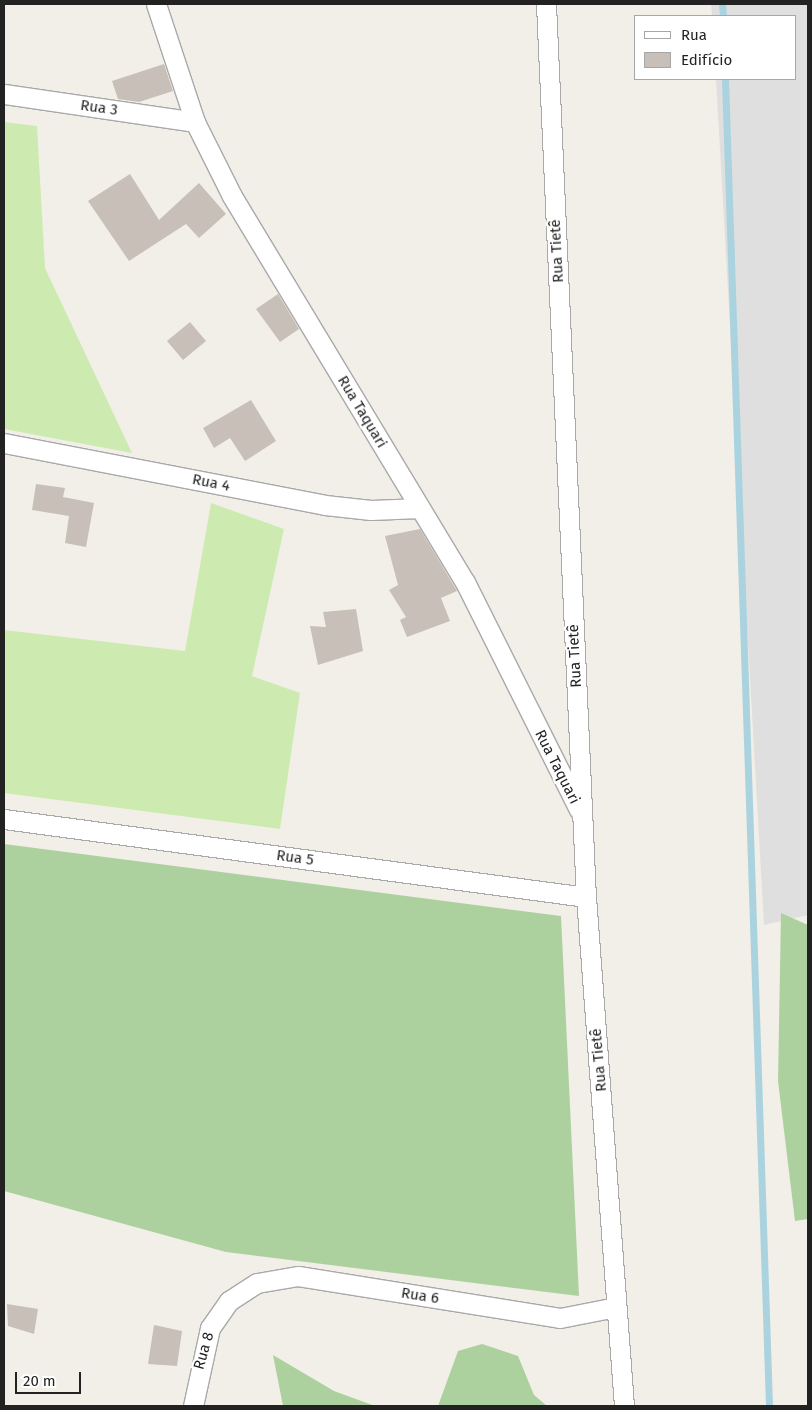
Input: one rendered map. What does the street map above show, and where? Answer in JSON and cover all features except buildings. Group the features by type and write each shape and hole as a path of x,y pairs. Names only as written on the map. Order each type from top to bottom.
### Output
{"street":[{"name":"Rua Taquari","path":"156,4 195,122 232,196 465,582 582,815"},
{"name":"Rua Tietê","path":"546,4 586,897 624,1406"},
{"name":"Rua 3","path":"4,94 195,122"},
{"name":"Rua 4","path":"4,443 325,505 371,510 420,508"},
{"name":"Rua 5","path":"4,819 586,897"},
{"name":"Rua 6","path":"229,1301 257,1283 298,1276 560,1318 616,1307"},
{"name":"Rua 8","path":"192,1406 210,1328 229,1301"}],"shaded area":[{"path":"711,4 808,4 808,915 764,925 716,80 797,80 797,15 712,15"}],"green space":[{"path":"4,122 37,126 45,268 132,453 4,429"},
{"path":"211,503 284,529 252,676 300,693 280,829 4,793 4,630 185,651"},
{"path":"4,844 561,916 579,1296 226,1252 4,1191"},
{"path":"781,913 808,925 808,1219 795,1221 778,1081"},
{"path":"482,1344 518,1356 534,1395 547,1406 438,1406 458,1351"},
{"path":"273,1355 334,1391 375,1406 283,1406"}],"waterway":[{"path":"722,4 723,15"},
{"path":"725,80 769,1406"}]}
